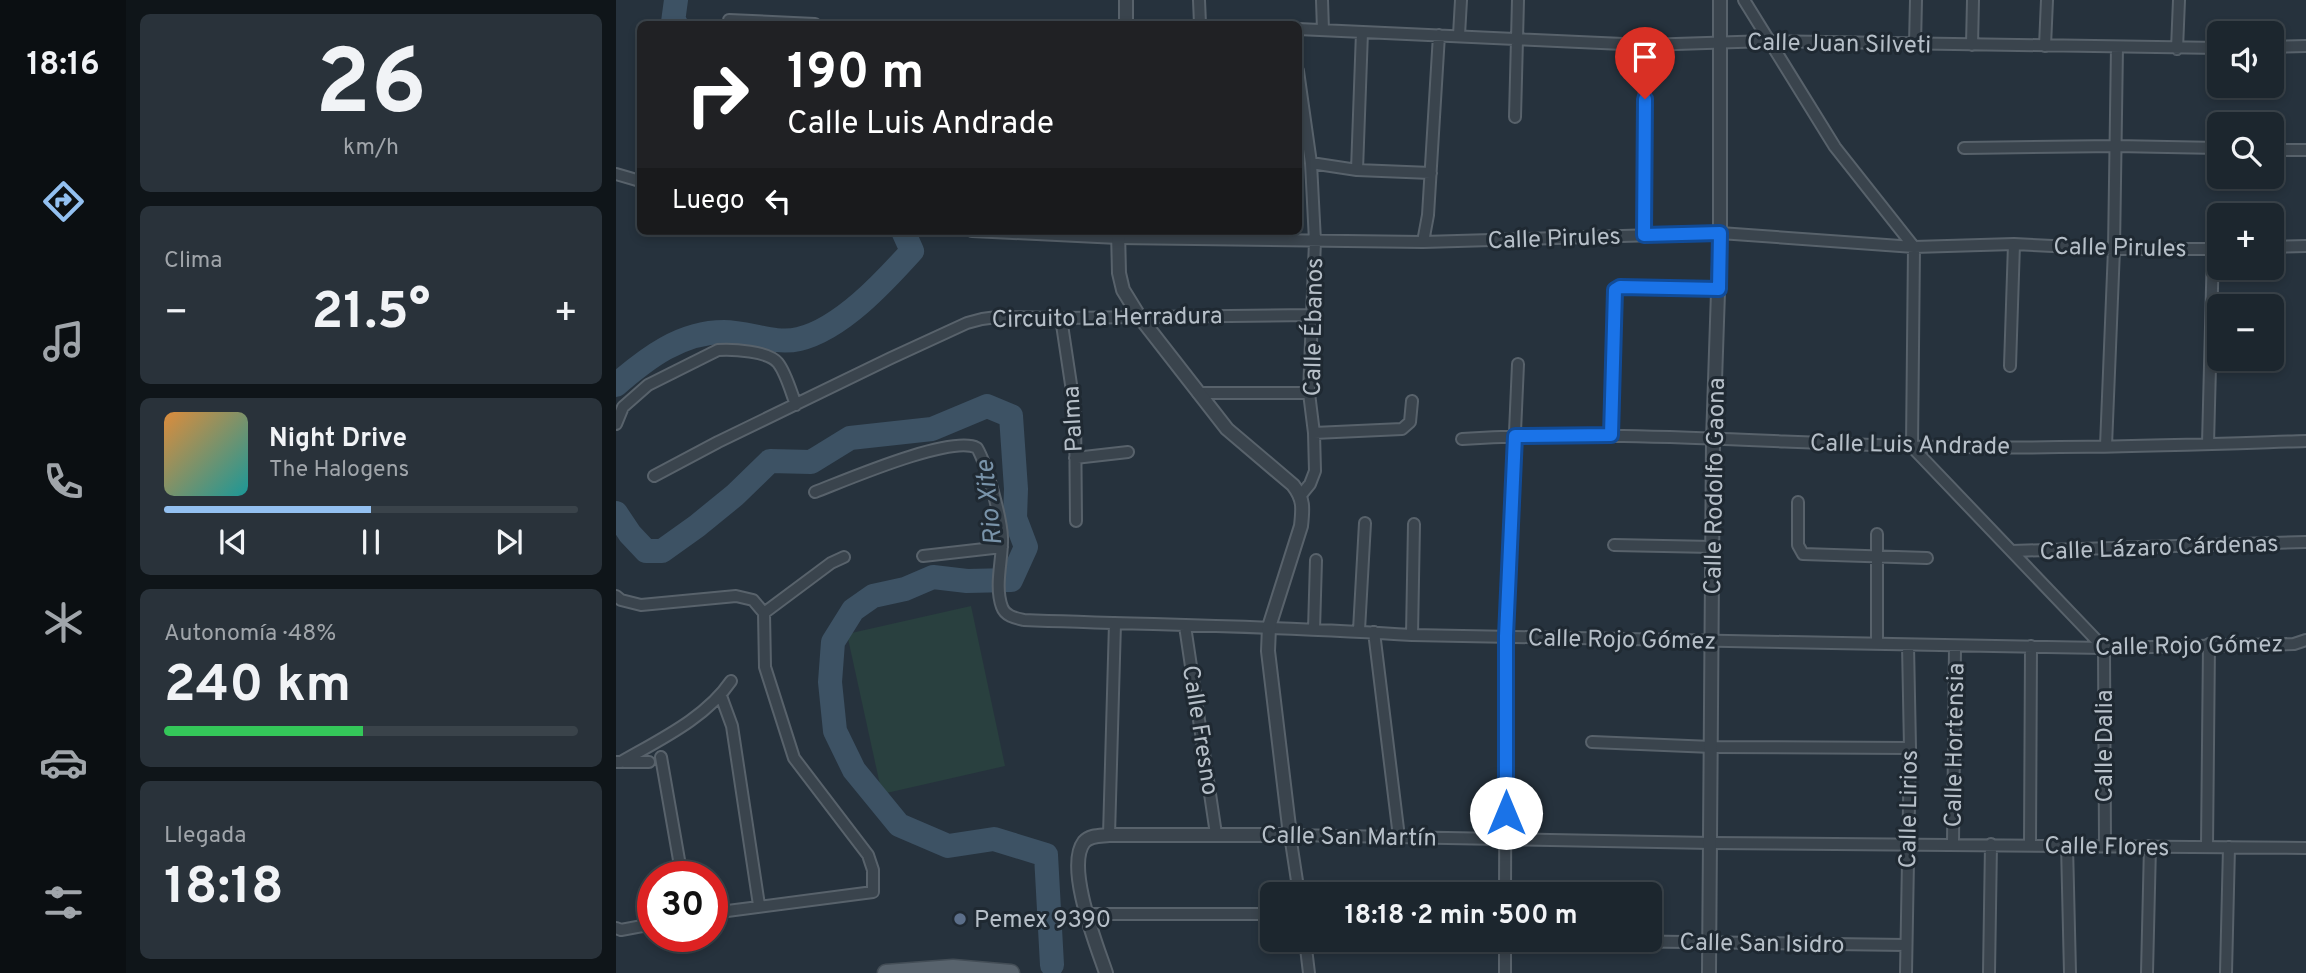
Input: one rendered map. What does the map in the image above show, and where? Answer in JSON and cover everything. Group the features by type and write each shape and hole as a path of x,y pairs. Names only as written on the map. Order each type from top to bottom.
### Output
{"main road":[{"path":"886,973 953,968 1011,973"}],"street":[{"path":"1126,0 1126,21"},
{"path":"1199,0 1200,21"},
{"path":"1322,0 1323,30"},
{"path":"1459,35 1461,0"},
{"path":"1515,117 1518,0"},
{"name":"Calle Rodolfo Gaona","path":"1709,973 1713,440 1720,233 1720,0"},
{"path":"1744,0 1835,147 1914,247 1912,447 2104,648"},
{"path":"1916,0 1916,44"},
{"path":"1972,45 1973,0"},
{"path":"2045,46 2048,0"},
{"path":"2177,49 2179,0"},
{"path":"729,20 746,21"},
{"name":"Calle Juan Silveti","path":"1302,29 1645,45 1768,41 2207,48"},
{"path":"1357,170 1362,32"},
{"path":"1423,242 1428,215 1439,35"},
{"path":"1644,235 1645,45"},
{"path":"2284,47 2306,46"},
{"path":"2106,446 2114,249 2117,47"},
{"name":"Calle Ébanos","path":"1301,495 1310,484 1315,471 1309,393 1315,241 1311,163 1302,108"},
{"path":"1964,148 2207,148"},
{"path":"2284,150 2306,150"},
{"path":"1311,163 1357,170 1431,173"},
{"path":"616,174 637,180"},
{"name":"Calle Pirules","path":"1118,235 1423,242 1720,233 1914,247 2014,244 2114,249 2207,249"},
{"path":"1118,235 1119,273 1123,290 1139,316 1227,429 1293,485 1301,495 1301,526 1269,627 1268,651 1297,882"},
{"path":"2010,366 2014,244"},
{"path":"2284,247 2306,246"},
{"path":"2208,444 2215,280"},
{"path":"1611,435 1615,290 1620,287 1719,289"},
{"name":"Circuito La Herradura","path":"654,476 718,442 967,323 997,317 1311,315"},
{"name":"Palma","path":"1061,318 1075,411 1076,521"},
{"path":"616,425 622,407 648,385 718,350 730,349 767,355 778,362 796,405"},
{"path":"1505,882 1506,636 1518,364"},
{"path":"1198,393 1309,393"},
{"path":"1314,433 1402,429 1410,422 1412,401"},
{"name":"Calle Luis Andrade","path":"1462,439 1611,435 1912,447 2306,442"},
{"name":"Calle Rojo Gómez","path":"815,492 908,457 971,445 980,454 1002,535 999,596 1003,610 1012,617 1024,620 1359,630 1412,635 1955,646 2104,648 2294,643 2306,640"},
{"path":"1075,458 1128,452"},
{"path":"1798,502 1798,545 1802,554 1927,558"},
{"path":"1359,630 1365,523"},
{"path":"1412,635 1414,524"},
{"path":"1877,534 1877,644"},
{"name":"Calle Lázaro Cárdenas","path":"2012,551 2306,542"},
{"path":"1614,545 1713,547"},
{"path":"923,556 1002,547"},
{"path":"764,613 831,563 844,557"},
{"path":"1314,630 1316,560"},
{"path":"616,596 641,605 736,596 753,600 764,613 765,667 794,758 868,855 873,870 873,892 728,910"},
{"path":"1109,835 1115,623"},
{"name":"Calle Fresno","path":"1185,626 1216,834"},
{"path":"1374,632 1399,837"},
{"path":"2207,847 2209,644"},
{"name":"Calle Lirios","path":"1906,973 1910,748 1908,645"},
{"name":"Calle Hortensia","path":"1953,844 1955,646"},
{"path":"2030,845 2031,646"},
{"name":"Calle Dalia","path":"2104,648 2105,845"},
{"path":"619,762 671,733 722,696 732,681"},
{"path":"722,696 732,726 759,905"},
{"path":"1592,742 1712,747 1910,748"},
{"path":"660,757 679,861"},
{"path":"619,762 649,762"},
{"name":"Calle San Martín","path":"1086,914 1078,872 1081,849 1085,840 1093,836 1216,834 1908,844"},
{"name":"Calle Flores","path":"1908,844 2306,848"},
{"path":"1989,973 1991,844"},
{"path":"2067,845 2070,973"},
{"path":"2147,973 2150,846"},
{"path":"2226,973 2229,847"},
{"path":"1106,973 1086,914 1260,914"},
{"path":"616,928 621,930 637,927"},
{"name":"Calle San Isidro","path":"1662,941 1906,946"},
{"path":"1306,952 1308,973"},
{"path":"1505,952 1505,973"}],"green space":[{"path":"971,606 1005,766 882,794 847,634"}],"waterway":[{"name":"Rio Xite","path":"673,21 676,0"},
{"name":"Rio Xite","path":"616,385 652,356 693,336 724,332 790,340 815,334 861,303 912,251 905,235"},
{"name":"Rio Xite","path":"616,513 646,551 662,551 735,495 770,461 811,462 850,438 932,429 987,406 1011,416 1016,489 1015,518 1026,547 1011,580 967,581 933,577 905,589 873,596 853,610 833,642 830,682 835,731 854,770 899,825 948,846 994,839 1046,855 1052,965"}],"place":[{"name":"Pemex 9390","path":"960,919"}],"route":[{"path":"1506,813 1506,636 1515,436 1611,435 1615,290 1620,287 1719,289 1720,233 1644,235 1645,99"}]}
